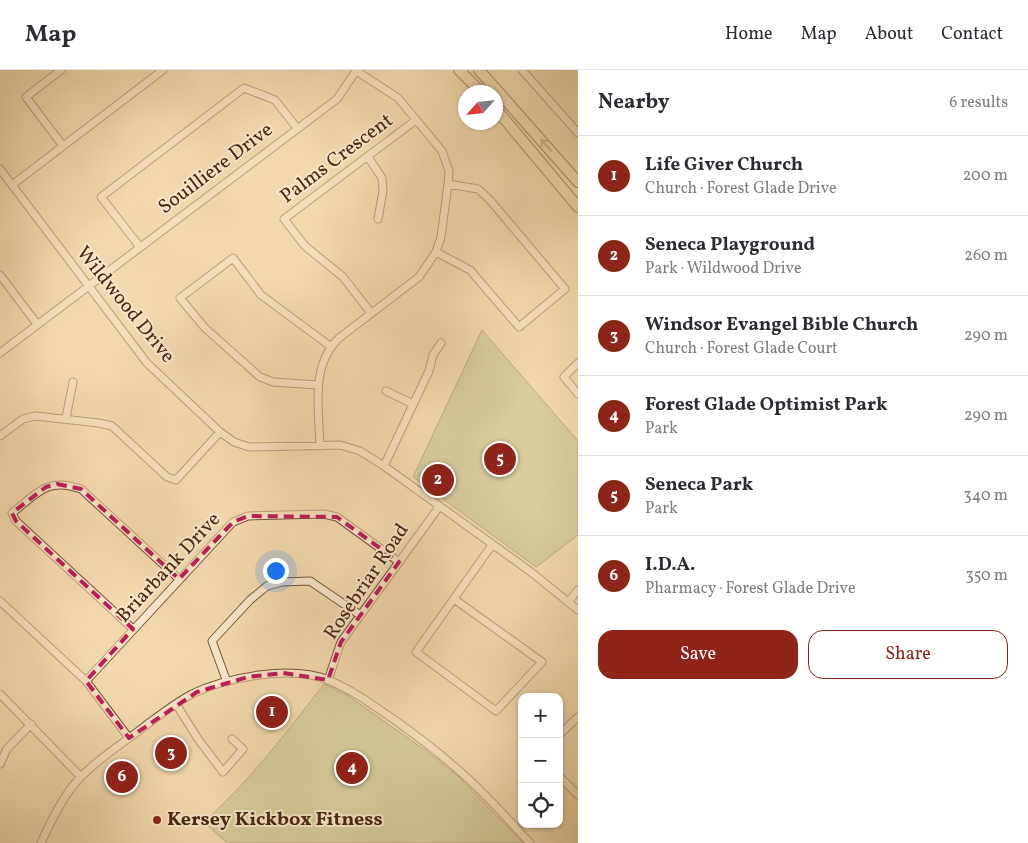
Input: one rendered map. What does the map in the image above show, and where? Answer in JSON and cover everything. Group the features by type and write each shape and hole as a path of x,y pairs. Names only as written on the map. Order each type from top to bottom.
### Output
{"highway":[{"path":"459,70 474,85"},
{"path":"479,70 578,182"},
{"path":"503,117 578,207"}],"street":[{"path":"61,70 26,97 63,146"},
{"path":"12,185 163,70"},
{"path":"320,446 318,385 322,363 330,346 419,277 436,252 441,237 448,184 449,171 442,151 398,98 355,70"},
{"name":"Souilliere Drive","path":"0,353 337,99 355,70"},
{"path":"522,70 578,133"},
{"path":"140,247 101,197 236,94 244,88 275,100 298,128"},
{"name":"Palms Crescent","path":"371,313 343,277 305,246 284,219 416,120"},
{"path":"368,157 382,178 383,191 378,220"},
{"name":"Wildwood Drive","path":"1,171 147,363 220,432 234,442 249,447 340,445 360,451 439,506 569,601 578,610"},
{"path":"436,252 470,270 519,327 565,289 489,199 478,189 448,184"},
{"path":"318,385 273,382 260,377 205,328 180,298 233,258 261,295 330,346"},
{"path":"0,275 37,324"},
{"path":"384,466 429,371 433,355 441,343"},
{"path":"578,363 564,377 578,394"},
{"path":"66,418 73,382"},
{"path":"386,391 413,404"},
{"path":"0,436 22,419 35,416 66,418 112,426 167,477 176,480 220,432"},
{"path":"133,629 16,521 12,513 46,487 57,484 69,485 81,490 179,579"},
{"name":"Rosebriar Road","path":"328,680 342,642 439,506"},
{"name":"Briarbank Drive","path":"86,681 233,522 248,516 324,514 337,517 399,562"},
{"path":"454,599 542,662 496,710 416,652 492,545"},
{"path":"227,682 212,642 250,600 266,586 282,582 310,581 360,615"},
{"path":"569,601 578,590"},
{"path":"0,601 86,681 129,738"},
{"path":"41,843 57,809 73,785 129,738 176,704 191,694 227,682 248,677 283,673 319,677 354,693 428,744 466,776 530,843"},
{"path":"0,694 82,777"},
{"path":"176,704 198,739 223,772 243,749 232,739"},
{"path":"563,731 578,717"},
{"path":"0,764 7,749 31,724"},
{"path":"563,780 578,795"}],"highlighted area":[{"path":"57,484 81,489 179,579 233,522 248,516 337,517 399,562 341,642 328,680 283,673 248,677 197,692 129,738 86,681 133,629 16,521 12,513 46,487"}],"green space":[{"path":"482,330 578,441 578,535 536,567 413,477"},
{"path":"324,684 347,695 425,750 459,777 523,843 227,843 204,822 252,773"}],"place":[{"name":"Seneca Park","path":"500,459"},
{"name":"Seneca Playground","path":"438,480"},
{"name":"Life Giver Church","path":"272,712"},
{"name":"Windsor Evangel Bible Church","path":"171,753"},
{"name":"Forest Glade Optimist Park","path":"352,768"},
{"name":"I.D.A.","path":"122,777"},
{"name":"Kersey Kickbox Fitness","path":"157,820"}]}
